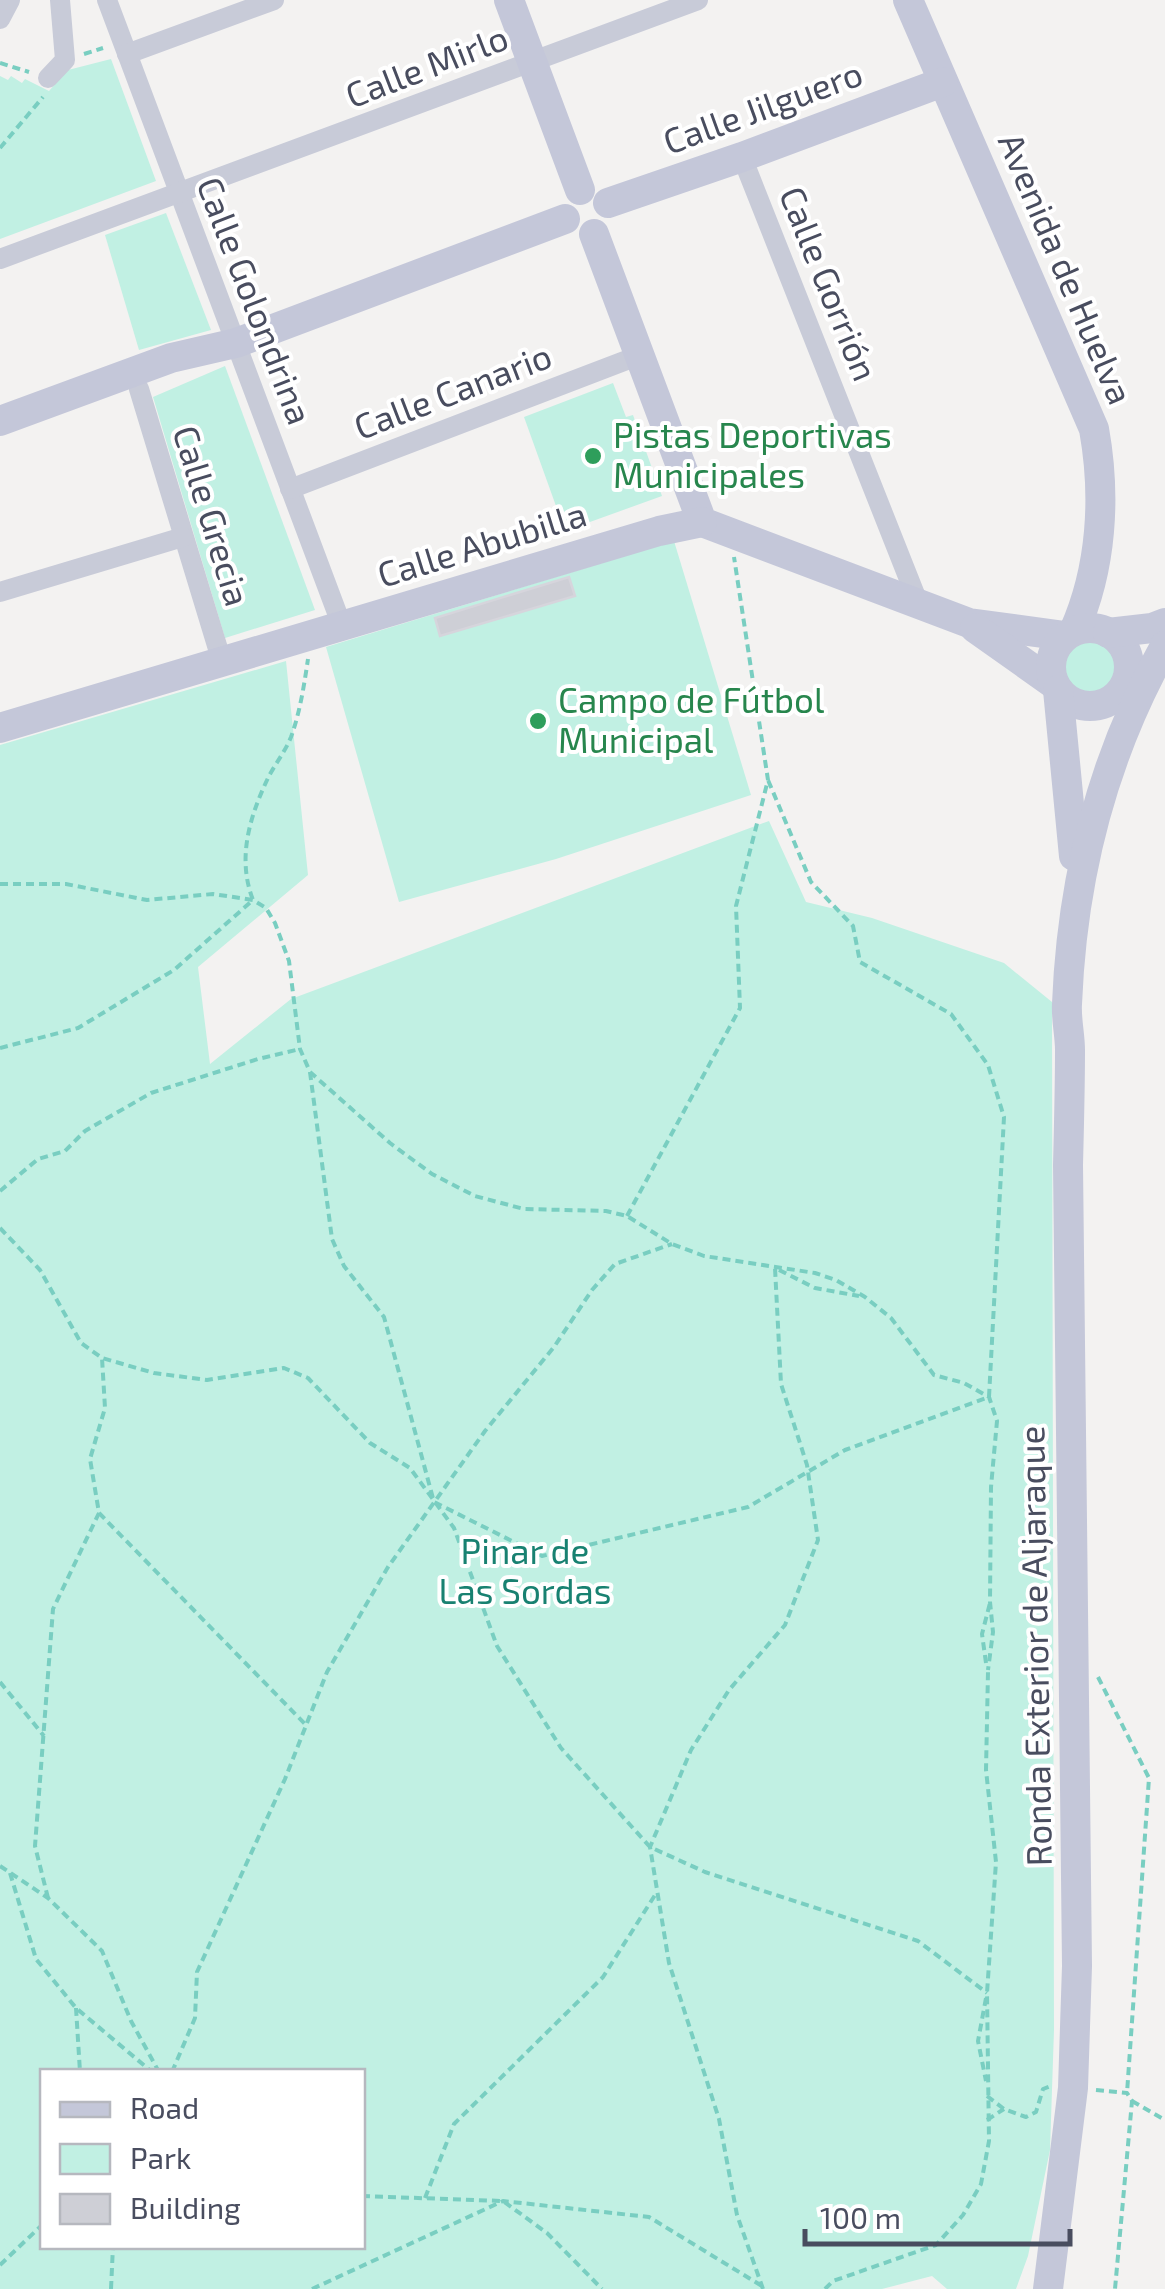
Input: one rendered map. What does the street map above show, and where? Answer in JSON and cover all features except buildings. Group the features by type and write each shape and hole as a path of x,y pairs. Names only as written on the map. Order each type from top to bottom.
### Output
{"street":[{"path":"0,19 10,0"},
{"path":"48,78 65,60 60,0"},
{"name":"Calle Golondrina","path":"107,0 342,626"},
{"path":"125,48 274,0"},
{"path":"509,0 580,190"},
{"name":"Calle Mirlo","path":"0,259 698,0"},
{"name":"Avenida de Huelva","path":"908,0 1094,429 1102,493 1088,633"},
{"name":"Calle Jilguero","path":"608,203 742,158 944,82"},
{"name":"Calle Gorrión","path":"742,158 918,602"},
{"path":"580,190 596,191 608,203 609,218 594,234 574,230 565,220 565,205 580,190"},
{"path":"0,422 171,358 236,343 565,220"},
{"path":"594,234 640,356 716,527 969,623 1076,704 1088,706 1110,701 1143,686"},
{"path":"0,439 187,371 236,343"},
{"name":"Calle Canario","path":"290,489 640,356"},
{"name":"Calle Grecia","path":"138,388 222,662"},
{"name":"Calle Abubilla","path":"0,728 659,530 716,527"},
{"path":"0,592 184,537"},
{"path":"969,623 1088,633 1118,640 1144,693 1165,671"},
{"path":"1078,893 1052,658 1088,633 1152,628 1165,623"},
{"name":"Ronda Exterior de Aljaraque","path":"1048,2289 1073,2088 1077,1966 1067,1008 1078,893 1094,814 1143,686 1165,646"},
{"name":"Ronda Exterior de Aljaraque","path":"1070,1046 1093,898 1125,777 1123,752 1138,714 1143,686"},
{"name":"Ronda Exterior de Aljaraque","path":"1033,2289 1051,2244"}],"path":[{"path":"65,60 125,48"},
{"path":"0,63 48,78 45,94 0,148"},
{"path":"716,527 768,780 811,882 853,926 860,962 951,1014 988,1065 1004,1117 989,1398 998,1421 991,1487 990,1602 994,1632 988,1670 986,1770 996,1862 987,1993 989,2141 982,2184 963,2215 936,2244 833,2281 826,2289"},
{"path":"253,900 245,880 245,844 266,781 294,726 310,650"},
{"path":"627,1216 740,1008 736,906 768,780"},
{"path":"0,884 66,884 147,900 213,894 253,900 266,908 289,960 300,1049 310,1072 332,1238 344,1266 384,1318 434,1502 542,1556 748,1507 844,1450 989,1398"},
{"path":"0,1048 78,1028 174,970 253,900"},
{"path":"0,1191 38,1159 65,1151 85,1131 152,1093 258,1058 300,1049"},
{"path":"310,1072 390,1143 432,1174 476,1196 524,1208 606,1211 627,1216 672,1244 704,1256 815,1273 836,1280 865,1296 890,1318 934,1375 964,1383 989,1398"},
{"path":"0,1228 40,1270 82,1343 102,1358 154,1373 207,1380 284,1368 308,1378 370,1443 410,1468 454,1528 497,1646 561,1748 650,1847 705,1872 918,1941 987,1993"},
{"path":"173,2069 194,2018 197,1972 327,1672 388,1566 484,1430 554,1347 592,1290 616,1264 672,1244"},
{"path":"774,1268 814,1288 865,1296"},
{"path":"763,2288 737,2215 718,2119 670,1963 650,1847 691,1750 729,1690 785,1625 818,1540 808,1472 781,1384 774,1268"},
{"path":"48,1898 35,1846 54,1609 99,1513 90,1459 105,1408 102,1358"},
{"path":"99,1513 306,1725"},
{"path":"988,1670 982,1634 990,1602"},
{"path":"1098,1678 1149,1778 1127,2093 1165,2120"},
{"path":"0,1682 44,1736"},
{"path":"0,1866 48,1898 102,1951 131,2021 157,2069"},
{"path":"10,1873 36,1959 76,2008 148,2069"},
{"path":"425,2198 454,2124 603,1977 657,1892"},
{"path":"987,1993 978,2040 987,2085"},
{"path":"76,2008 80,2069"},
{"path":"987,2096 1004,2108 1032,2116 1043,2089 1059,2086"},
{"path":"1088,2090 1127,2093"},
{"path":"1115,2289 1132,2100"},
{"path":"988,2120 1004,2108"},
{"path":"365,2196 503,2201 649,2217 763,2288"},
{"path":"312,2289 503,2201"},
{"path":"503,2201 547,2233 602,2289"},
{"path":"0,2265 40,2226"},
{"path":"111,2289 113,2249"}],"green space":[{"path":"111,59 156,181 0,239 0,76 8,80 11,76 22,83 25,79 49,91 68,70"},
{"path":"166,213 211,330 139,350 105,235"},
{"path":"225,366 315,610 225,638 153,397"},
{"name":"Pistas Deportivas Municipales","path":"613,383 626,417 633,415 662,496 565,531 524,417"},
{"name":"Campo de Fútbol Municipal","path":"674,541 751,795 556,859 399,902 326,647"},
{"path":"1089,639 1109,647 1117,667 1109,687 1089,695 1069,687 1061,667 1069,647"},
{"name":"Pinar de Las Sordas","path":"286,661 308,875 198,967 210,1064 291,999 769,821 806,902 872,918 1004,963 1052,1002 1054,2030 1050,2150 1028,2256 1016,2289 947,2289 932,2276 882,2289 0,2289 0,745"}],"place":[{"name":"Pistas Deportivas Municipales","path":"593,456"},
{"name":"Campo de Fútbol Municipal","path":"538,721"}]}
